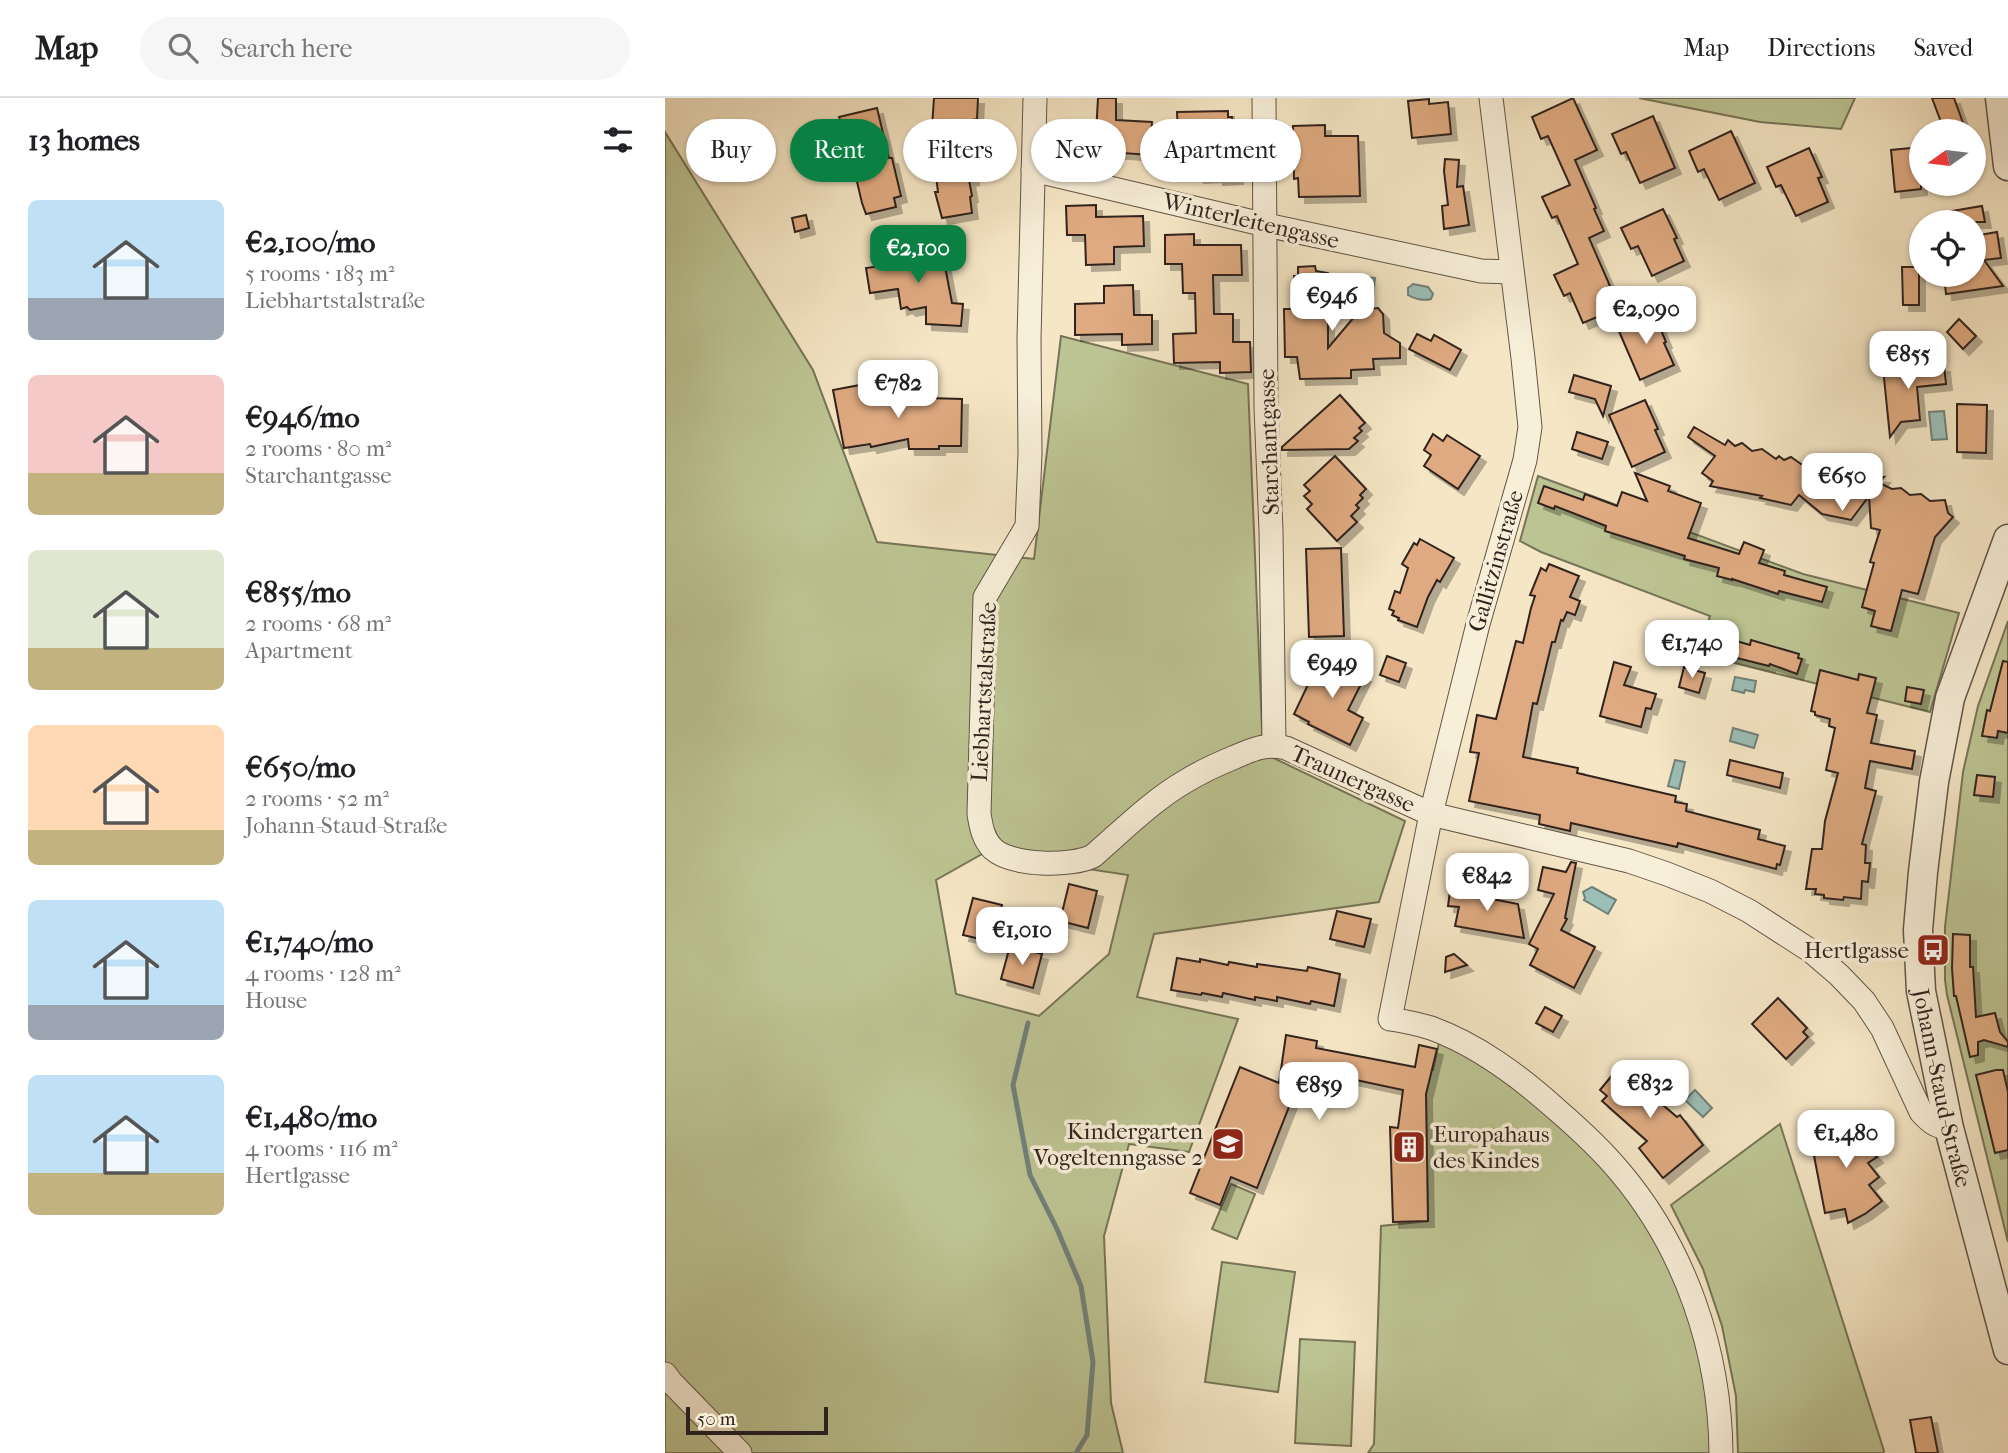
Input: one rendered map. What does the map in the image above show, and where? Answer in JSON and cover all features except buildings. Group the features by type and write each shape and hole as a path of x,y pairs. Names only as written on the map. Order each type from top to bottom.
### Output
{"street":[{"name":"Liebhartstalstraße","path":"1034,119 1035,98"},
{"name":"Starchantgasse","path":"1264,98 1266,408 1274,744"},
{"name":"Gallitzinstraße","path":"1491,98 1524,358 1529,419 1525,460 1478,624 1431,814 1390,1018 1431,1028 1484,1054 1531,1087 1579,1129 1621,1173 1671,1248 1704,1331 1715,1382 1721,1453"},
{"path":"2000,98 2008,166"},
{"name":"Liebhartstalstraße","path":"1033,182 1027,526 985,597 979,814 982,832 991,847 1011,859 1064,862 1085,860 1184,782 1255,748 1274,744"},
{"name":"Winterleitengasse","path":"1084,182 1266,225 1481,271 1512,272"},
{"name":"Johann-Staud-Straße","path":"2008,539 1950,698 1934,782 1918,930 1921,991 1949,1128 2008,1350"},
{"name":"Traunergasse","path":"1274,744 1431,814"},
{"path":"1431,814 1629,861 1710,891 1749,911 1811,951 1864,1001 1882,1028 1921,1112 1939,1127 1949,1128"},
{"path":"665,1374 740,1453"}],"green space":[{"path":"1639,98 1855,98 1841,129 1760,122"},
{"path":"665,132 686,166 686,182 696,182 813,370 877,542 1034,559 1061,336 1248,384 1263,753 1405,821 1379,902 1154,934 1137,997 1238,1019 1189,1152 1129,1144 1104,1236 1111,1403 1123,1453 665,1453","holes":["984,853 1128,875 1109,954 1039,1016 956,994 936,880"]},
{"path":"1538,476 1803,574 1959,613 1930,712 1698,654 1710,616 1541,552 1520,541"},
{"path":"2008,621 2008,1242 1947,995 1945,927 1963,772 1978,706"},
{"path":"1440,1038 1489,1066 1566,1127 1648,1220 1698,1333 1715,1453 1368,1453 1374,1444 1381,1226 1428,1221 1426,1094"},
{"path":"1780,1124 1883,1453 1738,1453 1736,1396 1722,1326 1703,1269 1671,1205"},
{"path":"1231,1184 1255,1194 1237,1239 1212,1229"},
{"path":"1222,1262 1295,1272 1278,1392 1205,1382"},
{"path":"1300,1339 1355,1342 1351,1446 1295,1443"}],"water":[{"path":"1346,274 1375,278 1373,296 1344,292"},
{"path":"1413,284 1428,287 1433,294 1431,299 1408,295 1408,288"},
{"path":"1944,411 1947,439 1932,440 1929,412"},
{"path":"1735,677 1756,681 1754,692 1732,690"},
{"path":"1733,728 1758,735 1754,748 1730,741"},
{"path":"1675,760 1685,762 1679,789 1668,786"},
{"path":"1592,887 1616,900 1608,914 1584,900 1583,892"},
{"path":"1695,1090 1712,1108 1703,1117 1685,1100"}],"waterway":[{"path":"1028,1023 1013,1085 1030,1175 1081,1286 1093,1362 1087,1435 1076,1453"}],"place":[{"name":"Hertlgasse","path":"1933,950"},
{"name":"Kindergarten Vogeltenngasse 2","path":"1228,1144"},
{"name":"Europahaus des Kindes","path":"1409,1147"}]}
